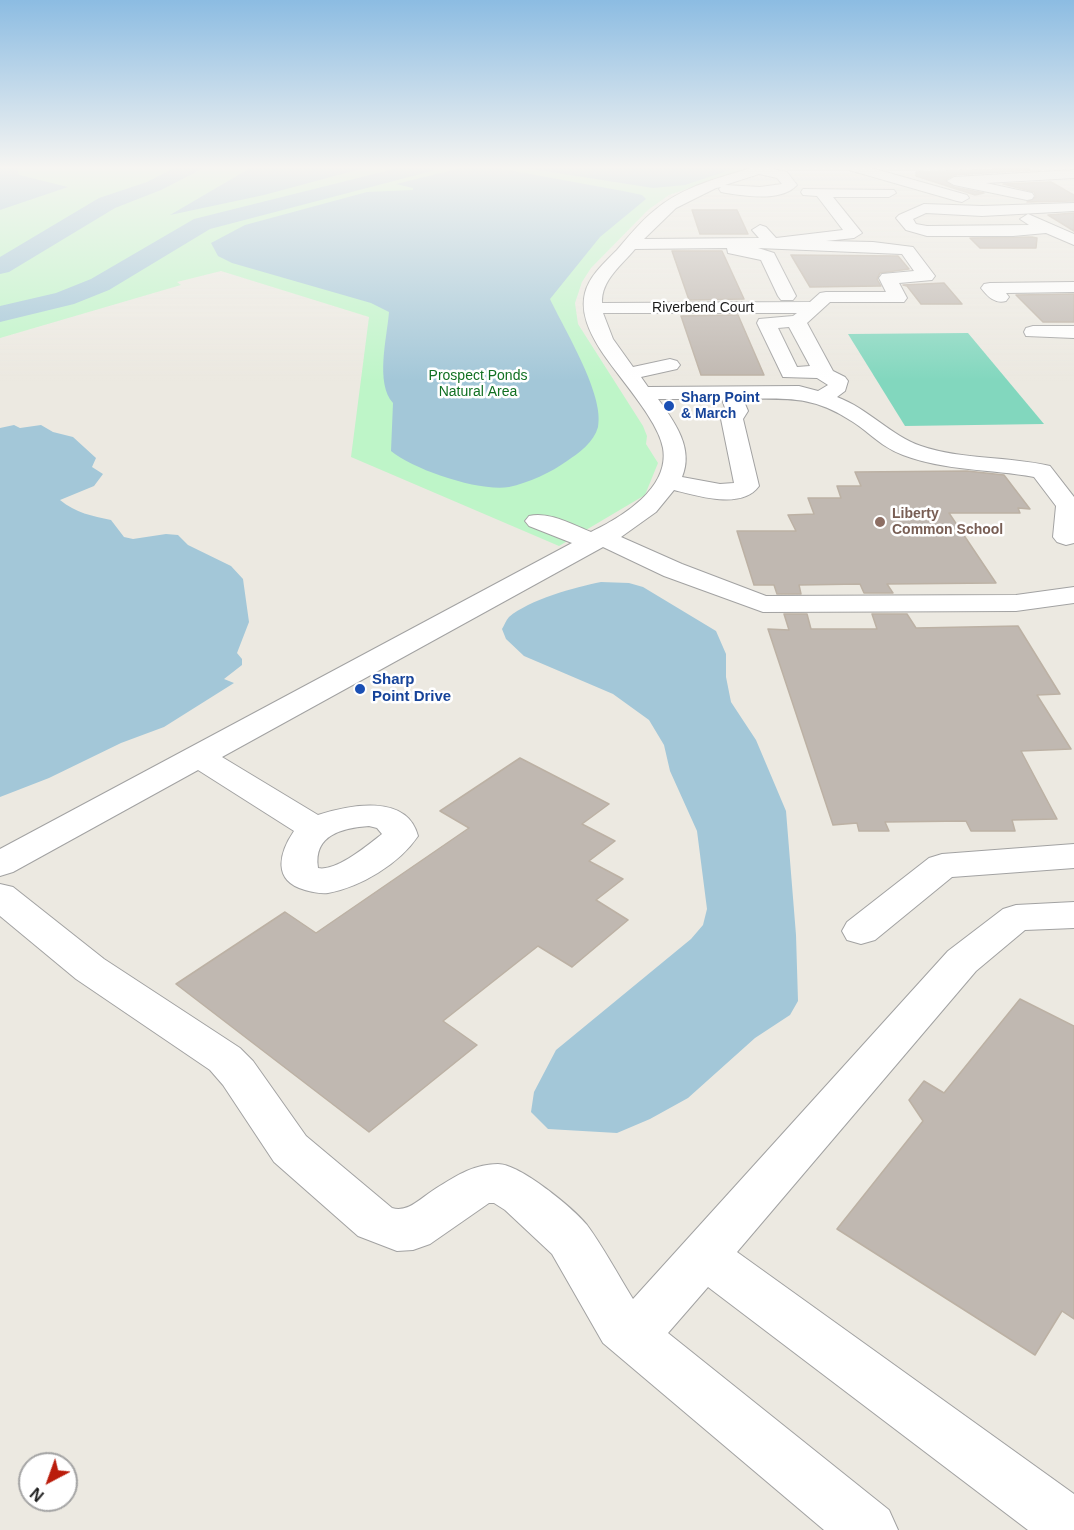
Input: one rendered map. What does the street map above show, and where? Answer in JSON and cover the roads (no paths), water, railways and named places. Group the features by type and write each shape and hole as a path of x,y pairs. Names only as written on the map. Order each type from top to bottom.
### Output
{"street":[{"path":"0,864 597,540 630,521 651,504 674,468 675,456 664,426 604,339 594,317 593,308 593,294 604,273 636,238"},
{"path":"768,238 772,243 803,247 889,247 907,250 926,276 888,278 897,298 812,309 766,323 790,373 823,372"},
{"path":"732,249 810,238"},
{"path":"626,249 732,249 755,252 768,257 787,296"},
{"path":"626,249 653,258"},
{"path":"1000,297 990,288 1074,287"},
{"path":"757,308 752,296 787,296 812,309"},
{"name":"Riverbend Court","path":"593,308 812,309"},
{"path":"812,309 796,323 823,372 838,381 838,387 821,398"},
{"path":"1033,332 1074,332"},
{"path":"635,384 670,365"},
{"path":"635,384 731,393 799,392 821,398 865,421 886,439 909,450 935,458 1013,465 1042,471 1071,507 1066,537"},
{"path":"667,481 727,492 738,492 747,486 732,419 737,411 731,393"},
{"path":"538,521 597,540 763,604 1016,603 1074,595"},
{"path":"199,757 315,828"},
{"path":"861,931 942,866 1074,856"},
{"path":"0,896 90,969 197,1038 225,1059 238,1073 290,1149 375,1222 397,1230 413,1229 480,1185 501,1183 522,1196 569,1239 621,1326 869,1530"},
{"path":"633,1335 962,961 1016,918 1074,915"},
{"path":"704,1256 1074,1529"}],"water":[{"path":"220,238 599,238 550,299 590,380 599,414 598,427 593,438 586,447 561,465 532,480 509,487 497,488 465,483 431,472 401,458 391,451 393,403 384,384 383,372 389,312 371,303 232,263 218,256 211,243"},
{"path":"14,425 20,428 41,425 53,432 73,437 96,458 92,467 103,474 94,486 60,500 72,508 111,520 124,537 133,539 166,534 178,535 188,545 231,566 243,579 249,622 237,653 242,659 242,665 224,679 234,683 164,727 121,743 49,778 0,797 0,428"},
{"path":"601,582 629,583 643,587 716,631 726,654 726,677 731,702 756,740 786,811 796,935 798,1001 790,1015 755,1038 688,1098 650,1119 617,1133 548,1129 531,1112 534,1092 556,1050 691,939 703,925 707,909 697,831 670,771 664,745 649,720 613,694 524,656 506,639 502,629 509,617 528,605 566,591"}],"waterway":[{"path":"0,267 48,238"},
{"path":"0,314 85,291 130,268 175,238"}],"place":[{"name":"Sharp Point & March","path":"669,406"},
{"name":"Liberty Common School","path":"880,522"},
{"name":"Sharp Point Drive","path":"360,689"}],"park label":[{"name":"Prospect Ponds Natural Area","path":"478,384"}]}
